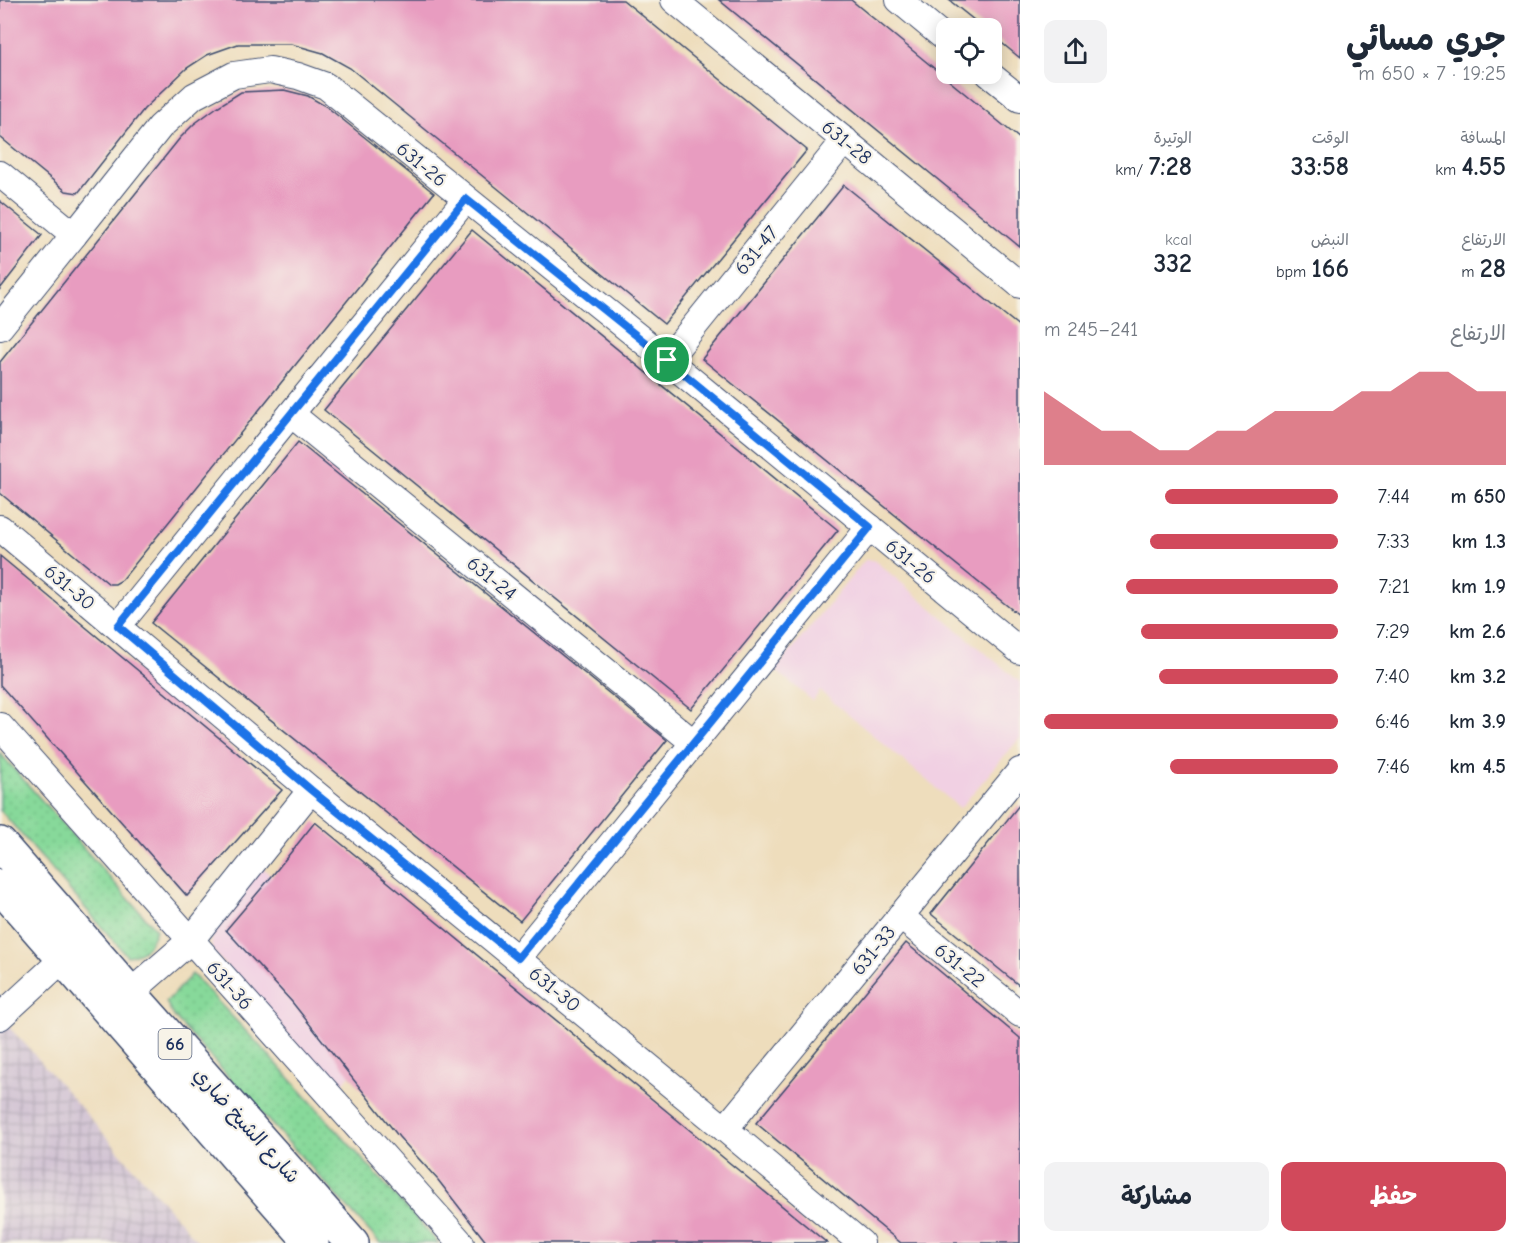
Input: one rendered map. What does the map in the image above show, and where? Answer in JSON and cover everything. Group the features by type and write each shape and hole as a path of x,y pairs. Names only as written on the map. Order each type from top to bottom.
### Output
{"main road":[{"name":"شارع الشيخ ضاري","path":"0,844 352,1243"},
{"name":"شارع الشيخ ضاري","path":"0,886 312,1243"}],"street":[{"name":"631-28","path":"674,0 1020,285"},
{"path":"899,0 936,31"},
{"name":"631-26","path":"74,235 160,128 194,96 234,75 270,70 298,76 326,86 667,360 1020,651"},
{"path":"1001,84 1020,99"},
{"name":"631-47","path":"667,360 845,141"},
{"path":"0,174 74,235 0,327"},
{"path":"118,626 466,199"},
{"name":"631-24","path":"291,414 694,742"},
{"path":"518,958 870,527"},
{"name":"631-30","path":"0,528 311,790 726,1129 861,1243"},
{"name":"631-36","path":"0,726 461,1243"},
{"name":"631-33","path":"726,1129 1020,771"},
{"path":"130,993 191,940 311,790"},
{"name":"631-22","path":"900,916 1020,1014"},
{"path":"0,1017 63,959"}],"shaded area":[{"path":"865,560 874,560 1020,682 1020,738 960,808 820,691 813,701 775,670"},
{"path":"262,867 405,1007 337,1091 212,950 213,929"},
{"path":"0,1018 27,1046 199,1243 0,1243"}],"green space":[{"path":"0,753 156,930 149,945 142,951 127,956 0,810"},
{"path":"192,974 276,1063 438,1243 380,1243 175,1018 166,1002"}],"building":[{"path":"0,0 623,0 807,150 664,324 350,68 323,53 291,44 238,44 207,55 187,68 144,109 78,193 66,191 0,137"},
{"path":"719,0 851,0 890,32 936,70 936,84 953,84 1020,139 1020,247"},
{"path":"949,0 1020,0 1020,58 1002,43 1002,18 972,18"},
{"path":"284,90 308,96 327,107 434,193 122,580 109,584 0,493 0,362 180,138 194,124 241,92"},
{"path":"844,185 1020,327 1020,616 702,359"},
{"path":"0,201 42,235 0,289"},
{"path":"472,230 838,530 691,709 324,410"},
{"path":"298,442 667,740 520,921 151,623"},
{"path":"0,556 282,790 187,896 0,685"},
{"path":"1020,804 1020,986 931,914"},
{"path":"315,822 827,1243 487,1243 292,1002 226,930"},
{"path":"906,943 1020,1038 1020,1243 901,1243 756,1123"}],"route":[{"path":"466,199 667,360 870,527 518,958 311,790 118,626 466,199"}]}
